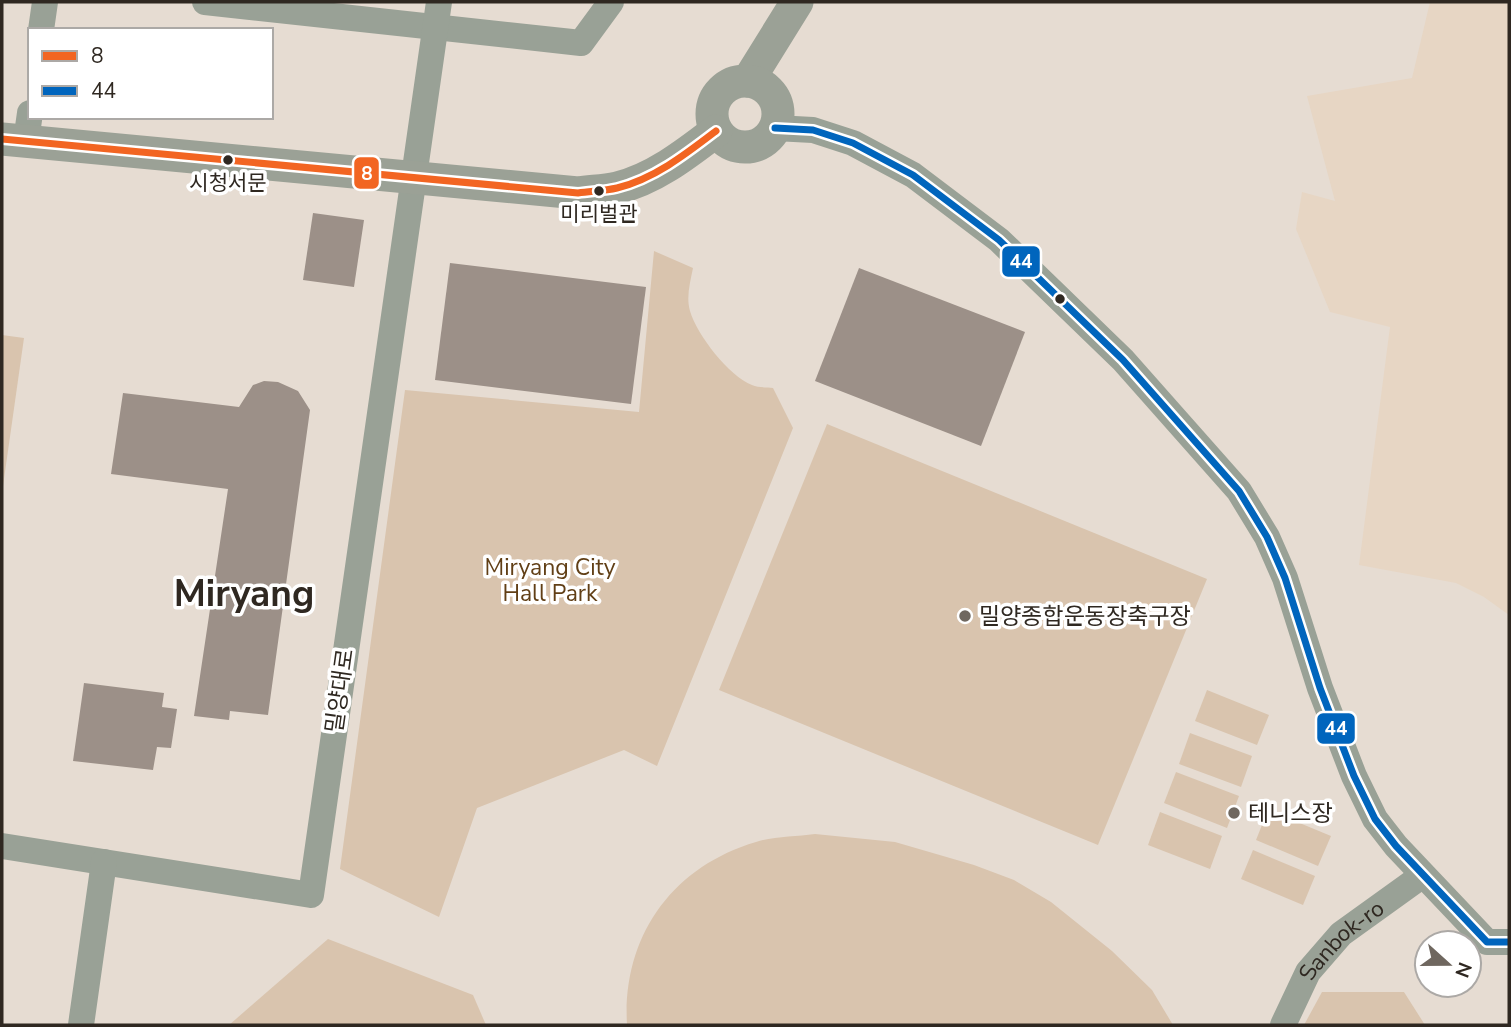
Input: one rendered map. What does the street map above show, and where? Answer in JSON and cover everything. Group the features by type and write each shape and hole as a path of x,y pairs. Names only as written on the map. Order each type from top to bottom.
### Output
{"main road":[{"path":"748,81 797,2"},
{"path":"738,82 758,84 773,97 777,107 775,128 770,136 752,147 732,145 716,131 712,111 720,92 738,82"},
{"path":"19,131 413,177 578,193 616,188 644,179 716,131"}],"street":[{"path":"41,28 45,2"},
{"path":"205,2 437,14 581,43 611,2"},
{"path":"413,177 437,14"},
{"path":"775,128 813,130 853,143 913,175 999,240 1123,360 1239,491 1267,537 1285,578 1320,688 1354,776 1375,819 1423,875 1487,942 1509,942"},
{"name":"밀양대로","path":"2,846 311,895 413,177"},
{"path":"81,1025 104,862"},
{"name":"Sanbok-ro","path":"1283,1025 1308,972 1341,934 1423,875"}],"shaded area":[{"path":"1430,2 1509,2 1509,615 1484,597 1456,583 1359,565 1390,327 1330,312 1296,229 1302,192 1335,201 1307,96 1412,78"}],"green space":[{"name":"Miryang City Hall Park","path":"654,251 693,268 689,306 699,331 715,354 743,380 754,386 773,388 793,428 657,766 624,750 477,808 439,917 340,869 405,390 639,412"},
{"path":"2,335 24,338 2,493"},
{"path":"827,424 1207,579 1098,845 719,690"},
{"path":"1207,690 1269,715 1257,745 1195,721"},
{"path":"1190,733 1252,756 1241,787 1179,764"},
{"path":"1176,772 1239,796 1227,828 1164,803"},
{"path":"1268,810 1331,836 1318,866 1256,840"},
{"path":"1160,812 1222,836 1210,869 1148,845"},
{"path":"815,834 895,842 974,865 1014,880 1051,902 1112,951 1152,990 1173,1025 627,1025 633,963 643,935 658,910 677,888 699,869 726,853 763,840"},
{"path":"1253,850 1315,876 1303,905 1241,879"},
{"path":"328,939 473,995 486,1025 229,1025"},
{"path":"1322,992 1404,992 1425,1025 1304,1025"}],"building":[{"path":"313,213 364,220 354,287 303,280"},
{"path":"450,263 646,287 631,404 435,380"},
{"path":"859,268 1025,332 981,446 815,381"},
{"path":"264,381 278,382 298,391 310,410 268,715 230,711 229,720 194,716 228,489 111,474 123,393 239,407 253,385"},
{"path":"84,683 164,693 162,707 177,709 171,748 157,747 153,770 73,761"}],"transit line":[{"name":"44","path":"775,128 813,130 853,143 913,175 999,240 1123,360 1239,491 1267,537 1285,578 1320,688 1354,776 1375,819 1396,846 1487,942 1509,942"},
{"name":"8","path":"2,139 578,193 617,188 644,179 681,157 716,131"}],"place":[{"name":"시청서문","path":"228,160"},
{"name":"미리벌관","path":"599,191"},
{"name":"밀양종합운동장축구장","path":"965,616"},
{"name":"테니스장","path":"1234,813"}],"district":[{"name":"Miryang","path":"244,594"}]}
